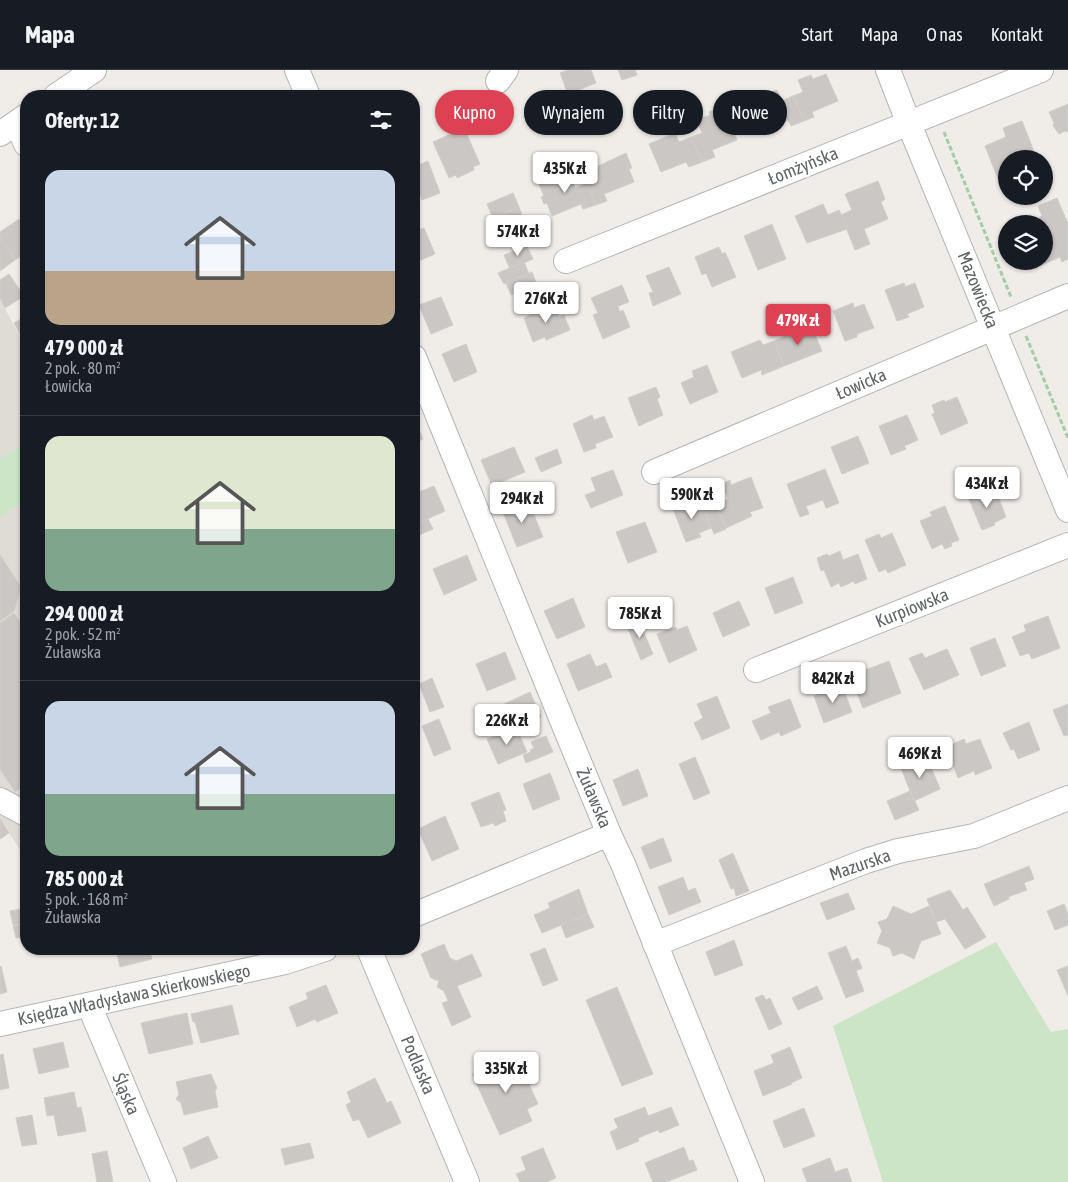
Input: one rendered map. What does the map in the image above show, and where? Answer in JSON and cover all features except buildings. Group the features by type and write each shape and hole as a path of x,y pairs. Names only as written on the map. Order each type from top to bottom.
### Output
{"street":[{"path":"65,90 94,70"},
{"path":"297,70 305,90"},
{"name":"Mazowiecka","path":"888,70 1068,510"},
{"name":"Łomżyńska","path":"566,262 1041,70"},
{"name":"Łowicka","path":"654,472 1068,296"},
{"name":"Żuławska","path":"420,372 752,1182"},
{"name":"Kurpiowska","path":"756,670 1068,545"},
{"name":"Mazurska","path":"655,944 866,861 898,851 974,836 1068,798"},
{"path":"0,800 20,811"},
{"path":"420,913 609,834"},
{"name":"Księdza Władysława Skierkowskiego","path":"0,1024 285,962 307,955"},
{"name":"Podlaska","path":"372,955 467,1182"},
{"name":"Śląska","path":"89,1005 164,1182"}],"path":[{"path":"944,131 1068,438"}],"shaded area":[{"path":"0,299 20,337 20,850 0,819"}],"green space":[{"path":"20,446 20,504 0,517 0,459"},
{"path":"996,942 1051,1032 1068,1029 1068,1182 883,1182 833,1026"}]}
